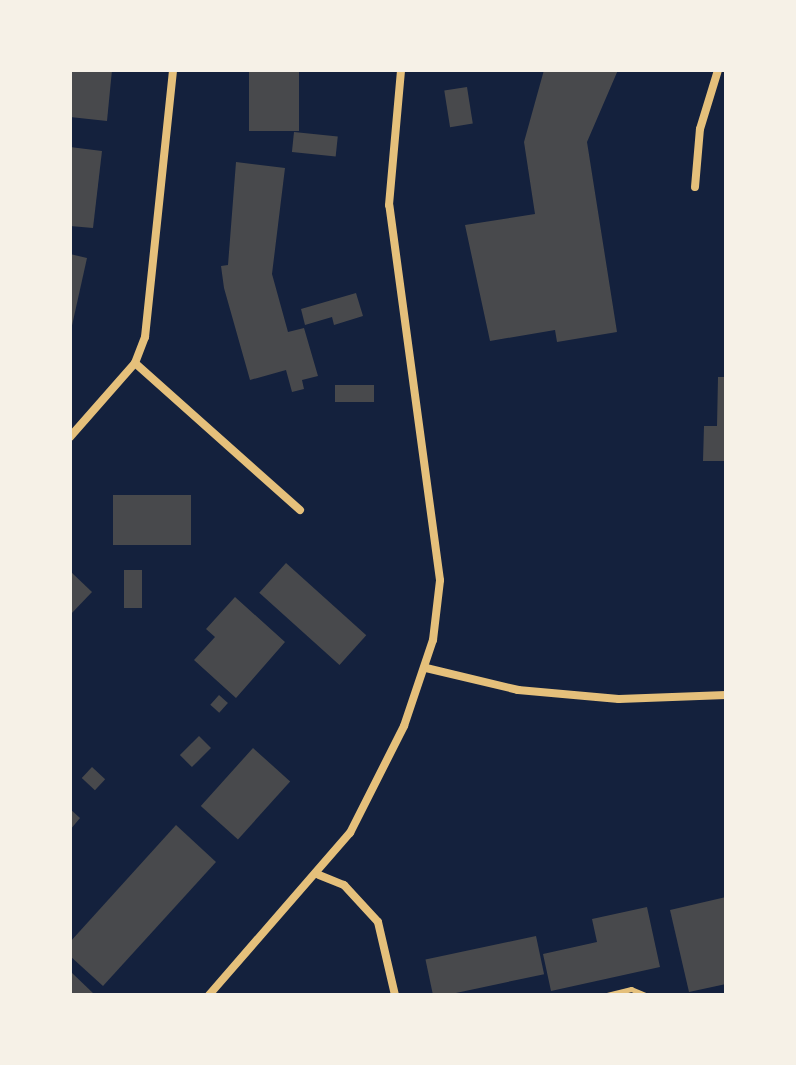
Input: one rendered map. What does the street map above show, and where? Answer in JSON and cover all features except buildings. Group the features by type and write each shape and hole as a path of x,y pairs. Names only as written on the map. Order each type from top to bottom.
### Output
{"street":[{"path":"70,437 135,363 145,337 173,70"},
{"path":"209,995 319,875 371,793 426,668 440,580 389,205 401,70"},
{"path":"695,187 700,129 718,70"},
{"path":"135,363 300,510"},
{"path":"426,668 533,691 619,699 726,695"},
{"path":"319,875 344,885 378,922 395,995"}],"path":[{"path":"607,995 631,989 645,995"}]}
